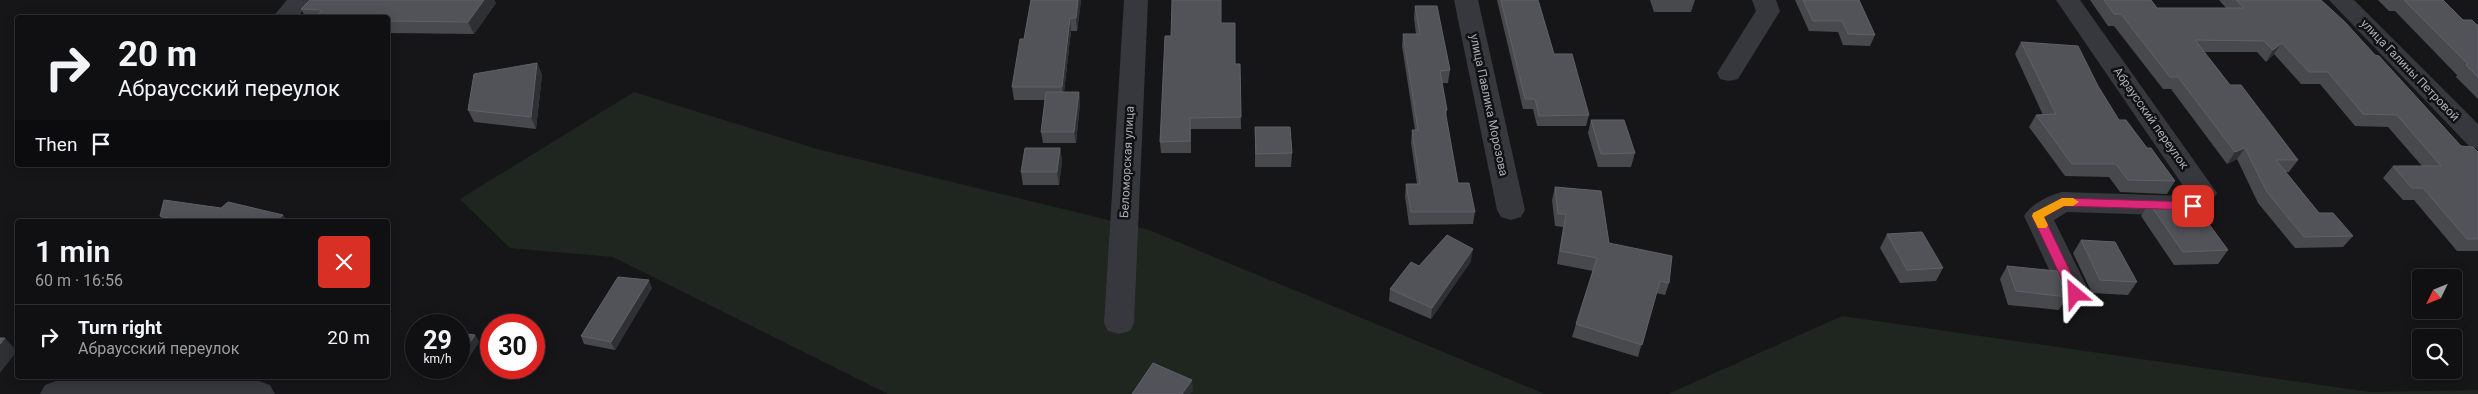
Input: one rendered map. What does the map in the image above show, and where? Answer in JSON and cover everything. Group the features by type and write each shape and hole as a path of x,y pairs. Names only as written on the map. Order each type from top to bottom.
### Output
{"street":[{"path":"287,15 300,0"},
{"name":"Беломорская улица","path":"1120,323 1136,0"},
{"name":"улица Павлика Морозова","path":"1466,0 1511,210"},
{"path":"1729,73 1768,11 1764,0"},
{"name":"Абраусский переулок","path":"2068,0 2203,193 2193,206 2062,202 2038,216 2075,294"},
{"name":"улица Галины Петровой","path":"2341,0 2478,140"},
{"path":"56,394 259,394"}],"shaded area":[{"path":"634,92 817,149 1149,230 1545,394 888,394 613,257 510,248 460,199"},
{"path":"1842,316 2370,392 2478,390 2478,394 1668,394"}],"building":[{"path":"310,0 484,0 468,22 390,21 390,15 318,15 322,10 301,9"},
{"path":"1031,0 1078,0 1076,18 1070,18 1062,87 1012,87 1020,39 1024,39"},
{"path":"1172,0 1221,0 1221,23 1235,23 1235,64 1240,64 1241,117 1190,118 1190,141 1160,142 1165,36 1171,36"},
{"path":"1501,0 1538,0 1554,54 1572,54 1589,115 1539,116 1535,99 1525,99"},
{"path":"1803,0 1859,0 1875,35 1848,34 1842,21 1813,21"},
{"path":"2104,0 2151,0 2157,8 2244,8 2236,0 2321,0 2345,22 2375,55 2379,56 2461,146 2473,147 2478,152 2478,239 2467,239 2423,188 2412,188 2393,166 2441,166 2397,115 2363,114 2328,72 2309,72 2282,43 2273,50 2264,41 2195,40 2230,85 2241,85 2298,160 2276,160 2319,213 2333,213 2353,236 2304,237 2267,192 2245,148 2235,152 2178,77 2170,77 2121,14 2114,14"},
{"path":"2404,0 2443,0 2463,20 2472,20 2478,25 2478,77 2466,65 2468,64"},
{"path":"1415,6 1437,6 1450,70 1440,71 1458,183 1469,183 1475,212 1411,212 1406,184 1420,184 1412,130 1418,130 1403,34 1420,34"},
{"path":"2021,42 2078,46 2098,86 2119,120 2126,120 2147,148 2151,148 2175,181 2128,180 2116,164 2072,164 2036,115 2056,114"},
{"path":"537,63 531,117 468,110 474,74"},
{"path":"1046,92 1079,92 1074,132 1041,132"},
{"path":"1591,120 1624,120 1635,153 1601,154"},
{"path":"1255,127 1290,127 1292,153 1256,154"},
{"path":"1025,148 1060,148 1057,172 1021,172"},
{"path":"1555,187 1601,191 1609,243 1672,256 1669,283 1660,281 1642,345 1576,324 1597,258 1560,251 1566,214 1558,214"},
{"path":"164,200 221,208 228,202 283,215 278,219 172,219 160,216"},
{"path":"2149,203 2195,205 2228,250 2183,252"},
{"path":"1922,232 1943,268 1907,270 1887,234"},
{"path":"1447,235 1473,249 1432,308 1390,289 1411,262 1419,266"},
{"path":"2081,240 2115,242 2137,282 2100,280"},
{"path":"2007,266 2057,271 2067,297 2016,291"},
{"path":"618,277 649,280 611,342 581,336"},
{"path":"470,334 475,335 470,342"},
{"path":"1153,363 1192,380 1182,394 1132,394"}],"slow traffic":[{"path":"2042,225 2038,216 2062,202 2073,202"}],"route":[{"path":"2075,294 2038,216 2062,202 2193,206"}]}
